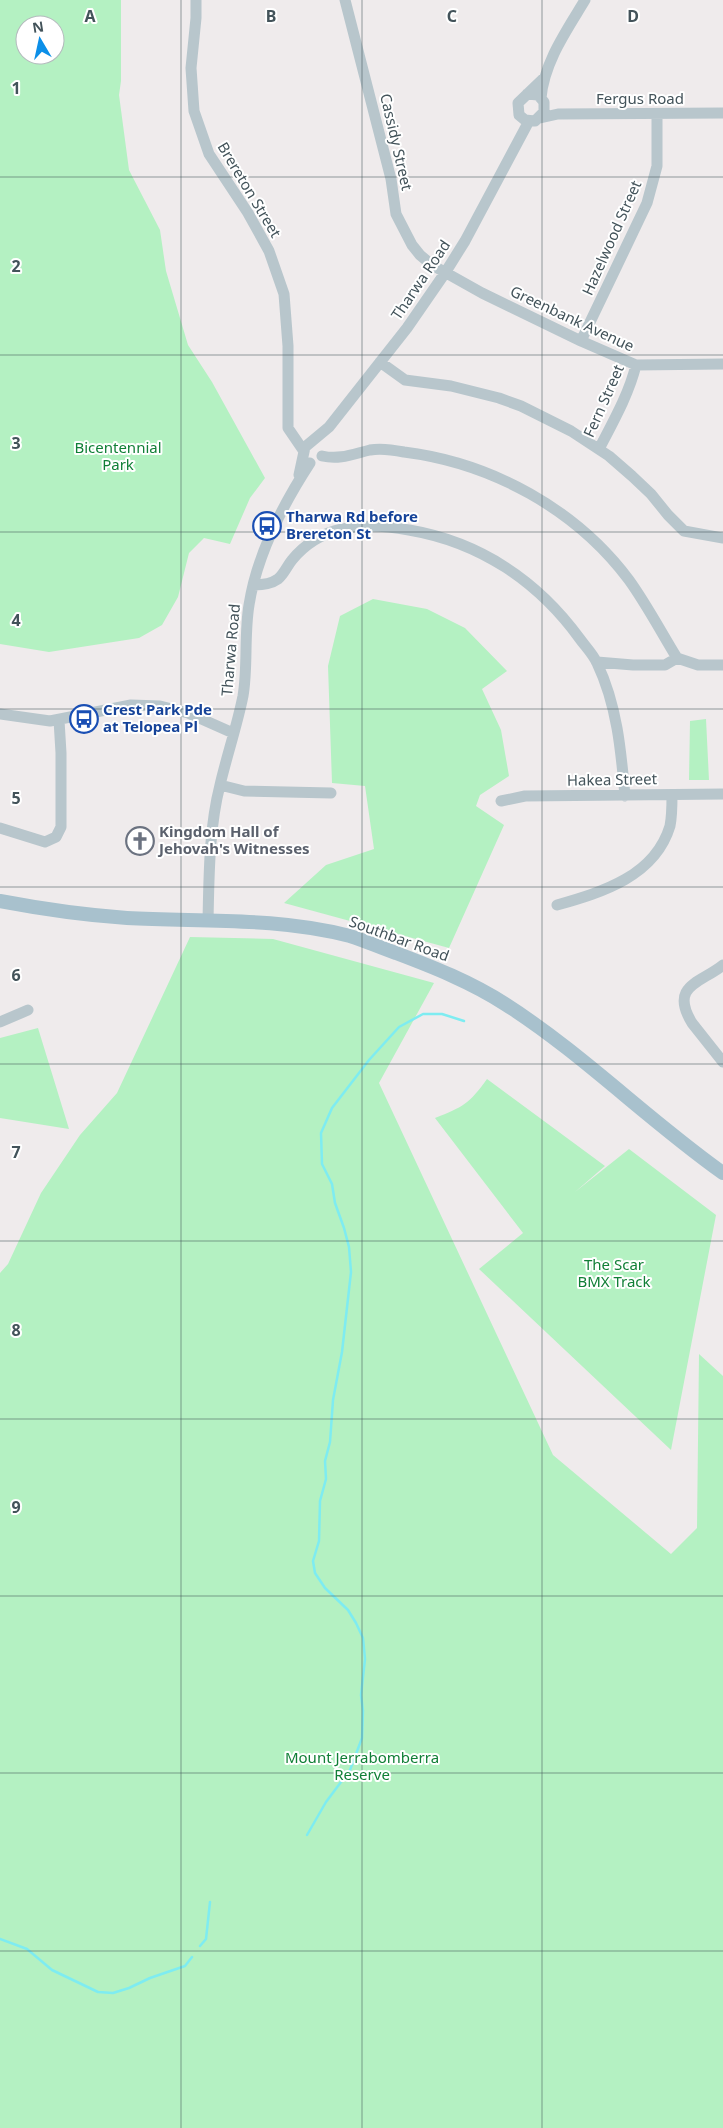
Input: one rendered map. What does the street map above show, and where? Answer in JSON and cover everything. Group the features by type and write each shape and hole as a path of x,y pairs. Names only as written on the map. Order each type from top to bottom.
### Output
{"main road":[{"name":"Southbar Road","path":"0,901 45,910 126,918 278,923 351,936 456,977 504,1003 584,1062 723,1174"}],"street":[{"name":"Brereton Street","path":"196,0 196,18 190,68 194,111 209,154 248,213 269,251 284,294 288,346 288,428 311,452"},
{"name":"Cassidy Street","path":"345,0 391,179 396,214 412,245 420,255 445,273"},
{"path":"543,79 544,112 529,118 518,103 543,79 585,0"},
{"path":"527,94 534,94 558,114"},
{"name":"Fergus Road","path":"529,118 558,114 723,113"},
{"name":"Hazelwood Street","path":"580,341 648,203 657,166 657,114"},
{"name":"Tharwa Road","path":"208,921 210,855 220,785 239,715 244,688 245,646 253,586 264,551 311,452 445,273 465,241 529,118"},
{"name":"Greenbank Avenue","path":"445,273 580,341 636,365 723,364"},
{"path":"380,362 405,380 427,382 477,392 521,406 571,431 599,449 651,494 684,531 723,538"},
{"name":"Fern Street","path":"599,449 634,376 636,365"},
{"path":"311,452 339,459 373,450 403,451 462,463 518,487 547,504 605,552 629,580 676,658 698,664 723,665"},
{"path":"253,586 264,585 278,578 292,559 307,544 340,529 367,526 397,528 438,535 462,543 491,558 521,578 549,602 597,662 618,724 625,796"},
{"path":"597,662 632,666 665,665 676,658"},
{"path":"0,714 50,721 131,705 160,706 188,713 233,733"},
{"path":"0,828 44,842 56,837 62,827 59,720"},
{"path":"220,785 252,792 331,793"},
{"name":"Hakea Street","path":"501,801 525,796 723,794"},
{"path":"557,904 598,894 638,873 659,848 670,825 672,795"},
{"path":"723,965 693,983 688,989 685,1002 688,1017 723,1062"},
{"path":"0,1022 28,1010"}],"green space":[{"name":"Bicentennial Park","path":"0,0 121,0 121,81 119,95 129,170 160,230 166,271 188,345 212,382 265,478 250,498 230,544 204,538 189,553 178,597 162,625 139,638 49,652 0,644"},
{"path":"373,599 427,609 465,628 507,671 482,689 501,730 509,776 480,795 476,806 504,825 449,948 284,903 326,865 374,849 365,786 332,783 328,666 340,616"},
{"path":"706,719 709,780 689,780 690,721"},
{"name":"Mount Jerrabomberra Reserve","path":"190,937 273,939 434,983 379,1083 553,1455 671,1554 697,1528 699,1354 723,1376 723,2128 0,2128 0,1273 8,1264 41,1193 80,1135 117,1093"},
{"path":"38,1028 69,1129 0,1118 0,1038"},
{"name":"The Scar BMX Track","path":"487,1079 605,1166 575,1192 629,1149 716,1215 671,1450 479,1269 523,1233 435,1118 465,1104"}],"waterway":[{"path":"307,1835 326,1802 350,1770 362,1738 363,1711 361,1695 365,1659 363,1638 356,1623 348,1610 325,1588 315,1573 313,1561 319,1541 320,1501 326,1479 325,1461 330,1442 333,1400 342,1352 351,1272 349,1247 344,1228 335,1203 332,1184 322,1164 321,1133 332,1108 369,1060 399,1027 423,1014 442,1014 464,1021"},
{"path":"200,1946 206,1939 210,1902"},
{"path":"0,1939 27,1949 52,1970 98,1992 113,1993 129,1988 150,1978 185,1966 192,1957"}],"place":[{"name":"Tharwa Rd before Brereton St","path":"267,526"},
{"name":"Crest Park Pde at Telopea Pl","path":"84,719"},
{"name":"Kingdom Hall of Jehovah's Witnesses","path":"140,841"}]}
